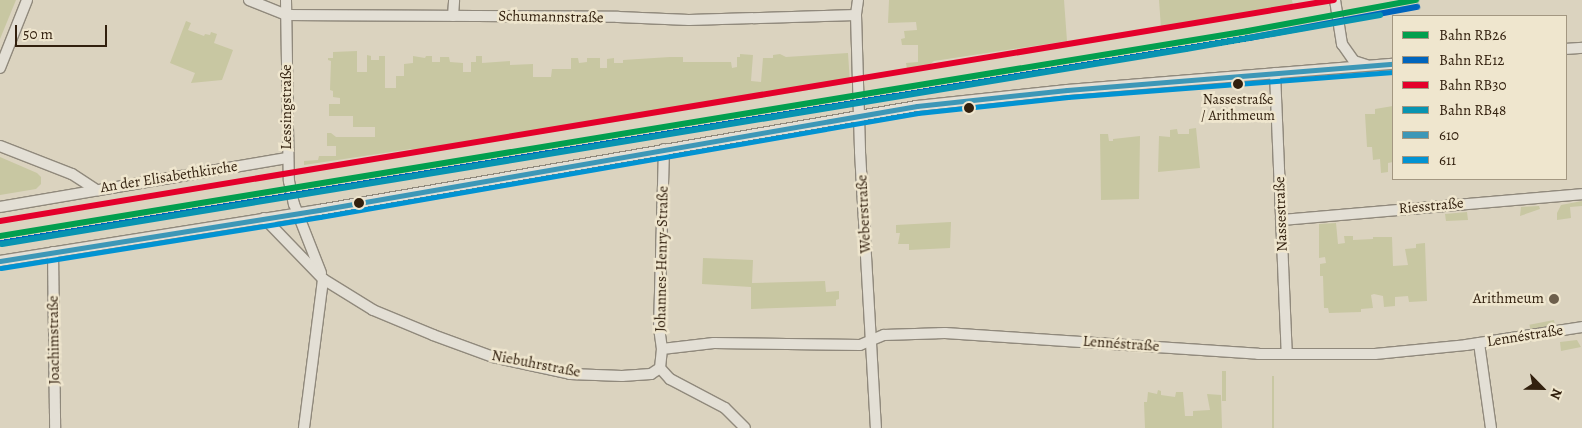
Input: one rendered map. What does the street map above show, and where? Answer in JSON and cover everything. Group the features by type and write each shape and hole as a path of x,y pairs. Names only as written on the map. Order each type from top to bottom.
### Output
{"street":[{"path":"0,68 28,0"},
{"name":"Schumannstraße","path":"249,0 286,15 689,20 856,15"},
{"name":"Lessingstraße","path":"286,0 289,181 297,213"},
{"path":"453,16 454,0"},
{"name":"Weberstraße","path":"858,0 856,15 859,116 876,428"},
{"path":"1335,0 1342,44 1347,53 1360,64 1372,66"},
{"path":"1567,49 1582,48"},
{"path":"0,261 297,213 651,151 969,99 1392,64"},
{"name":"Nassestraße","path":"1275,73 1288,354"},
{"name":"An der Elisabethkirche","path":"0,146 72,174 97,190 288,158"},
{"name":"Johannes-Henry-Straße","path":"660,368 662,349 659,328 664,149"},
{"path":"0,207 97,190"},
{"name":"Riesstraße","path":"1281,220 1582,194"},
{"path":"297,213 323,279 304,428"},
{"name":"Niebuhrstraße","path":"264,218 323,279 373,310 493,357 570,374 622,376 651,374 660,368"},
{"name":"Joachimstraße","path":"47,253 55,428"},
{"name":"Lennéstraße","path":"662,349 714,342 860,346 884,335 945,333 1288,354 1375,354 1479,343 1582,327"},
{"path":"1479,343 1491,428"},
{"path":"660,368 670,379 726,408 746,428"}],"green space":[{"path":"0,0 16,0 0,39"},
{"path":"889,0 1064,0 1067,41 934,61 926,68 907,69 906,63 918,62 918,45 902,45 901,39 905,38 904,31 917,30 916,22 888,23"},
{"path":"1159,0 1292,0 1293,5 1161,28"},
{"path":"186,21 191,23 188,30 204,36 205,34 210,35 211,32 217,34 214,43 233,50 222,80 191,83 195,73 170,63"},
{"path":"357,51 357,72 367,72 367,55 371,56 371,60 379,60 379,56 385,56 385,88 396,88 396,76 404,76 404,64 413,63 413,56 425,58 426,56 432,56 432,62 440,62 440,57 449,57 450,62 463,63 463,72 471,72 471,62 476,62 476,56 482,56 482,63 510,61 510,65 533,64 533,77 551,77 552,69 571,69 571,58 578,58 579,63 587,62 587,58 600,58 600,68 607,68 607,59 614,58 614,63 623,63 623,60 683,57 683,62 731,62 732,68 737,67 737,57 740,57 740,54 753,55 751,81 761,82 763,58 773,58 773,55 780,54 786,57 848,53 850,83 760,98 745,96 639,118 490,142 423,150 411,149 304,165 304,161 318,160 319,156 336,156 336,146 327,146 327,133 331,133 336,137 375,137 375,127 353,127 353,116 329,116 329,104 340,104 340,98 333,97 333,91 330,90 331,61 328,58 333,58 333,52"},
{"path":"1392,106 1392,162 1388,163 1388,172 1381,173 1380,159 1373,160 1372,147 1367,147 1365,114 1375,114 1375,109"},
{"path":"1196,128 1200,168 1158,172 1159,136 1170,137 1170,130 1177,129 1178,134 1189,134 1189,129"},
{"path":"1100,134 1108,134 1109,141 1140,136 1139,199 1101,200"},
{"path":"0,157 37,173 41,177 41,184 36,189 0,195"},
{"path":"1582,201 1582,206 1570,207 1571,218 1557,220 1557,213 1561,205"},
{"path":"1539,206 1540,209 1520,216 1521,207"},
{"path":"1467,212 1468,220 1446,221 1445,214"},
{"path":"951,222 950,248 909,250 909,244 898,244 900,233 896,233 896,225"},
{"path":"1336,223 1338,244 1345,243 1344,236 1353,236 1353,240 1392,237 1393,266 1408,265 1405,249 1416,248 1416,244 1425,243 1427,301 1409,302 1408,296 1395,297 1395,306 1384,307 1383,296 1374,294 1371,295 1373,308 1361,309 1361,312 1329,313 1328,308 1324,308 1323,276 1320,276 1320,264 1326,263 1325,257 1319,258 1319,224"},
{"path":"703,258 753,260 752,283 825,281 826,292 839,291 839,299 836,300 836,306 751,309 751,287 702,284"},
{"path":"1554,320 1555,325 1530,330 1529,325"},
{"path":"1577,340 1581,347 1561,351 1560,342"},
{"path":"1222,371 1226,371 1226,401 1222,401"},
{"path":"1272,376 1274,376 1274,428 1272,428"},
{"path":"1158,390 1161,391 1161,395 1175,397 1176,392 1183,392 1185,416 1193,416 1193,411 1210,410 1207,394 1221,395 1222,428 1145,428 1144,402 1147,402 1148,392 1157,394"}],"rail line":[{"name":"RB30","path":"0,221 1334,0"},
{"name":"RB26","path":"0,236 1248,31 1416,0"},
{"name":"RE12","path":"1,243 1249,38 1417,7"},
{"name":"RB48","path":"2,244 1186,49 1380,15"}],"transit line":[{"name":"610","path":"0,261 319,210 917,106 1067,90 1392,64"},
{"name":"611","path":"1,268 320,217 918,113 1068,97 1392,72"}],"place":[{"name":"Nassestraße / Arithmeum","path":"1238,84"},
{"name":"Arithmeum","path":"1554,299"}]}
